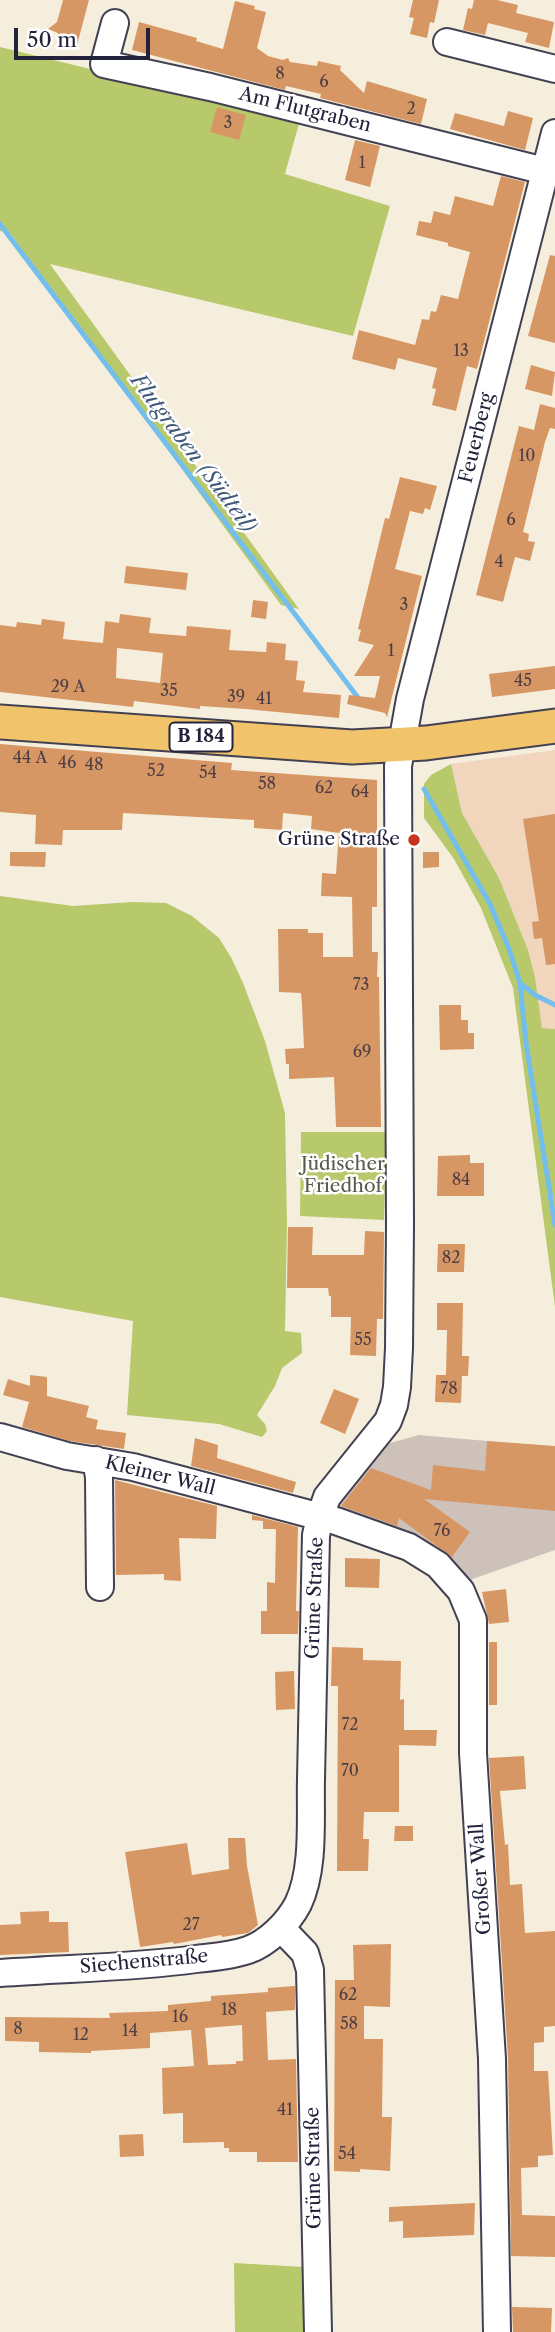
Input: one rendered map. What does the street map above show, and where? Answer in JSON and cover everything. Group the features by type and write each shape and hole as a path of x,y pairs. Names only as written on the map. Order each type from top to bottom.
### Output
{"main road":[{"name":"B 184","path":"0,722 352,747 403,745 555,726"}],"street":[{"name":"Am Flutgraben","path":"115,23 104,64 210,87 545,171"},
{"path":"447,42 555,69"},
{"name":"Feuerberg","path":"403,745 410,699 555,133"},
{"name":"Grüne Straße","path":"318,2332 310,1970 304,1953 281,1928 298,1903 309,1859 316,1535 331,1491 388,1420 397,1387 400,1224 397,765 403,745"},
{"name":"Kleiner Wall","path":"0,1437 67,1456 142,1469 320,1517"},
{"path":"96,1460 99,1477 100,1587"},
{"name":"Großer Wall","path":"320,1517 409,1548 438,1565 461,1591 473,1620 473,1754 492,2059 497,2332"},
{"name":"Siechenstraße","path":"0,1973 154,1964 230,1955 249,1950 281,1928"}],"shaded area":[{"path":"555,750 555,1029 542,1028 535,977 528,950 499,878 462,813 451,764"},
{"path":"419,1435 555,1447 555,1550 464,1582 335,1510 350,1477 390,1443"}],"green space":[{"path":"0,47 300,120 285,174 390,206 353,336 50,264 299,609 281,605 10,233 0,231"},
{"path":"451,764 462,813 499,878 528,950 535,977 542,1028 555,1029 555,1307 513,988 481,908 454,859 424,818 424,784 431,775"},
{"path":"0,896 73,906 166,903 192,916 219,938 232,959 265,1041 285,1113 285,1331 301,1333 302,1353 282,1368 275,1386 257,1415 267,1431 262,1437 219,1424 127,1415 133,1321 0,1297"},
{"name":"Jüdischer Friedhof","path":"301,1132 386,1132 384,1220 300,1216"},
{"path":"234,2263 304,2267 305,2332 235,2332"}],"building":[{"path":"63,0 89,0 77,45 57,39 58,33 48,29 57,22"},
{"path":"413,0 439,0 434,23 430,22 427,38 410,34 414,18 409,17"},
{"path":"474,0 497,0 518,5 516,13 554,22 549,48 525,42 528,33 488,23 485,35 463,30 468,8 472,9"},
{"path":"235,1 266,12 257,48 268,56 317,66 318,61 341,66 340,70 364,93 367,81 427,99 421,124 320,98 321,94 286,86 285,90 132,50 139,22 197,38 196,41 223,49"},
{"path":"217,107 246,115 239,140 210,132"},
{"path":"508,111 533,118 525,150 450,129 455,113 504,126"},
{"path":"355,140 380,146 370,187 345,180"},
{"path":"501,176 525,182 477,369 467,366 456,411 432,405 436,389 432,388 437,368 398,358 395,370 352,359 359,330 415,345 422,319 429,320 431,311 436,312 441,295 458,299 470,252 416,235 419,221 431,223 434,211 450,215 455,196 493,206"},
{"path":"550,255 555,256 555,343 528,336"},
{"path":"531,365 555,372 552,396 525,389"},
{"path":"540,404 555,408 555,429 550,428 545,442 523,532 529,534 528,541 535,542 530,561 515,557 503,602 476,595 519,426 534,430"},
{"path":"400,477 437,486 430,510 425,508 423,514 410,511 395,569 422,576 387,717 385,713 347,704 349,695 375,698 380,676 354,676 374,645 358,641 361,630 358,629 385,518 389,519"},
{"path":"126,566 188,573 186,590 124,583"},
{"path":"253,600 268,602 266,619 251,617"},
{"path":"120,614 151,618 149,633 186,636 187,626 231,630 229,650 266,652 267,642 286,644 285,660 298,661 296,680 305,681 303,692 341,695 339,718 200,706 200,709 134,701 133,707 0,692 0,625 16,627 17,622 41,625 42,619 65,622 63,639 103,643 105,621 119,623","holes":["117,648 163,653 160,683 116,678"]},
{"path":"555,666 555,689 492,697 489,674"},
{"path":"0,744 232,763 231,770 377,780 377,907 372,907 372,952 378,952 381,1127 336,1127 334,1077 289,1079 289,1064 286,1064 285,1049 304,1048 302,1005 301,993 279,992 278,929 308,929 308,933 323,933 323,957 353,957 352,897 321,896 322,873 336,874 339,833 311,829 312,816 283,813 282,830 254,828 254,820 123,813 122,830 63,830 62,845 35,844 36,815 0,812"},
{"path":"555,814 555,964 546,965 542,938 534,939 532,922 539,921 523,819"},
{"path":"10,852 46,852 45,867 10,866"},
{"path":"423,852 439,852 439,867 423,868"},
{"path":"439,1005 461,1005 461,1020 468,1020 468,1033 474,1033 474,1049 440,1050"},
{"path":"470,1155 470,1163 484,1163 484,1196 437,1196 438,1156"},
{"path":"288,1227 313,1227 312,1255 364,1255 365,1231 384,1232 383,1319 377,1319 376,1356 350,1355 351,1317 331,1317 331,1296 328,1288 287,1288"},
{"path":"438,1244 465,1244 464,1272 437,1272"},
{"path":"437,1303 463,1303 462,1356 469,1356 468,1376 462,1376 461,1403 435,1402 436,1375 446,1375 447,1330 437,1330"},
{"path":"30,1375 47,1377 47,1396 89,1406 86,1417 98,1420 96,1429 126,1433 124,1449 70,1441 22,1427 29,1402 3,1395 8,1379 30,1386"},
{"path":"334,1389 359,1399 345,1434 320,1423"},
{"path":"195,1438 218,1445 217,1458 296,1482 293,1493 191,1466"},
{"path":"487,1441 555,1446 555,1511 424,1499 470,1532 452,1557 399,1518 397,1526 341,1506 371,1468 431,1490 433,1465 485,1471"},
{"path":"115,1480 217,1506 216,1539 179,1538 181,1581 164,1580 164,1574 116,1575"},
{"path":"252,1515 298,1527 298,1634 261,1634 261,1611 267,1611 267,1582 275,1583 276,1529 263,1529 263,1521 252,1520"},
{"path":"345,1558 380,1559 379,1588 345,1587"},
{"path":"506,1589 509,1622 489,1624 482,1592"},
{"path":"489,1642 497,1642 497,1705 489,1705"},
{"path":"332,1647 363,1648 363,1660 401,1661 400,1700 404,1699 404,1730 437,1730 436,1746 399,1745 399,1812 364,1812 363,1839 369,1839 368,1871 337,1871 338,1686 331,1686"},
{"path":"294,1671 295,1709 276,1710 275,1672"},
{"path":"524,1756 526,1789 500,1791 505,1845 508,1844 510,1885 522,1884 525,1933 555,1931 555,2026 544,2027 544,2042 534,2043 534,2071 548,2071 553,2155 538,2156 538,2167 521,2168 522,2215 555,2216 555,2257 511,2256 508,2058 489,1758"},
{"path":"395,1826 413,1826 413,1841 394,1841"},
{"path":"228,1838 245,1838 247,1866 258,1925 248,1933 140,1947 125,1852 187,1843 192,1875 229,1869"},
{"path":"49,1911 49,1922 68,1922 69,1952 0,1955 0,1925 21,1924 20,1912"},
{"path":"391,1944 390,2007 364,2006 364,2039 383,2039 382,2117 392,2117 390,2171 334,2171 335,1980 354,1980 353,1945"},
{"path":"295,1986 295,2010 266,2012 268,2060 296,2059 298,2162 257,2162 257,2152 229,2152 229,2148 224,2148 224,2142 183,2143 183,2113 163,2114 162,2068 194,2066 191,2030 150,2033 150,2048 91,2053 39,2052 39,2042 5,2041 5,2017 110,2018 109,2013 168,2011 168,2005 211,2001 211,1996 268,1992 268,1988","holes":["242,2025 243,2061 236,2061 236,2064 208,2065 205,2028"]},
{"path":"143,2134 144,2156 120,2157 119,2135"},
{"path":"475,2203 474,2235 403,2238 403,2221 389,2222 389,2207"},
{"path":"512,2307 552,2308 551,2332 513,2332"}],"waterway":[{"name":"Flutgraben (Südteil)","path":"0,224 359,699"},
{"name":"Flutgraben (Südteil)","path":"424,789 490,904 520,983 526,1043 555,1225"},
{"path":"520,983 535,995 555,1005"}],"place":[{"name":"Grüne Straße","path":"414,840"}]}
